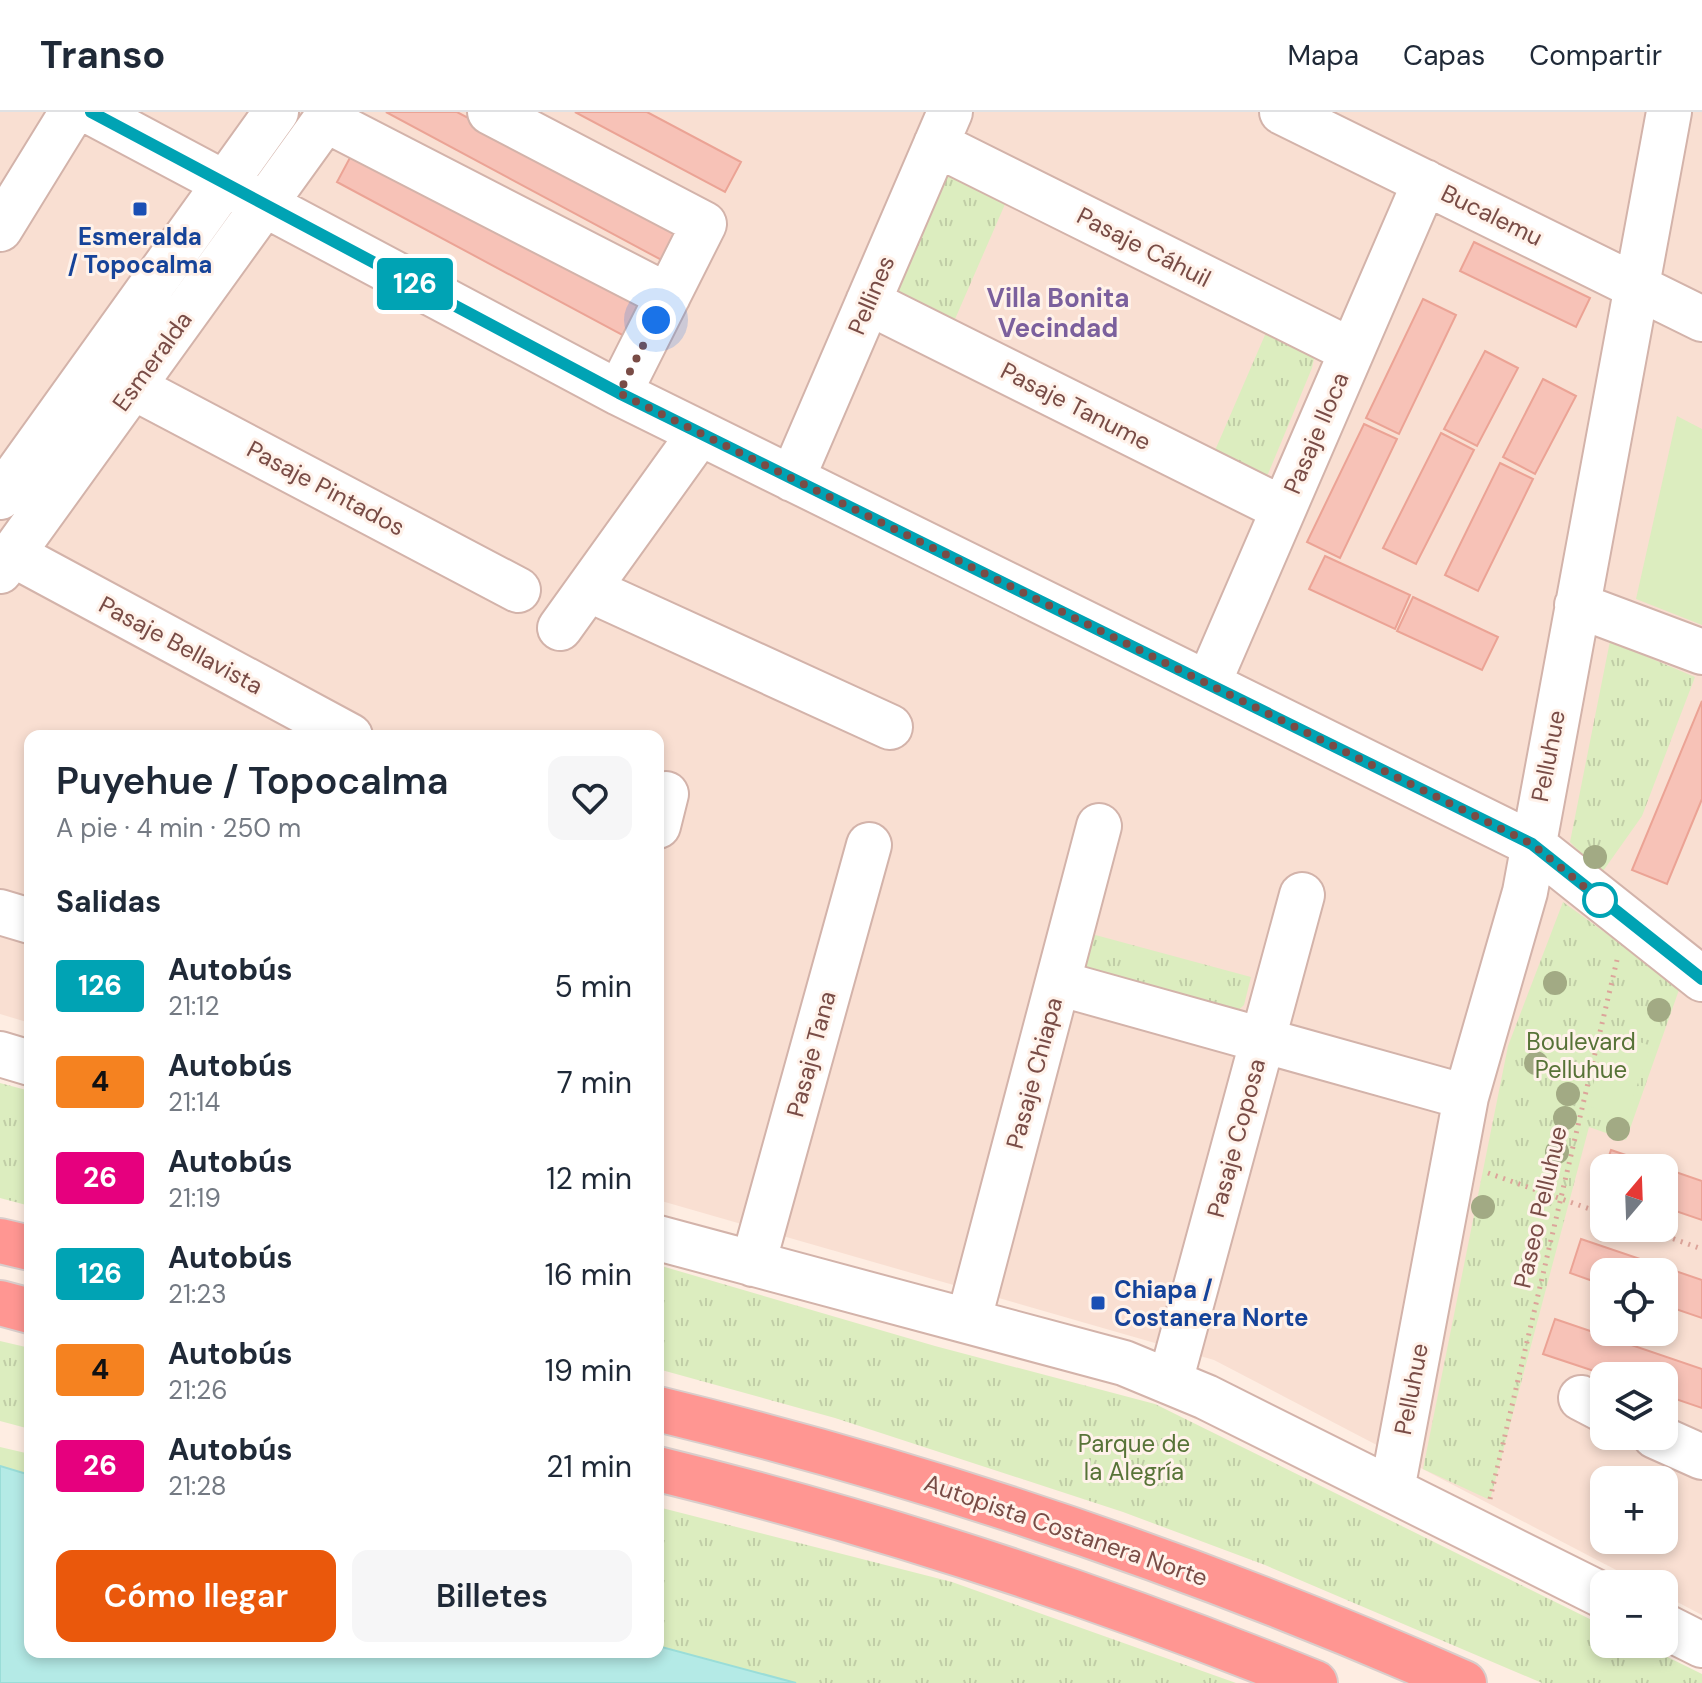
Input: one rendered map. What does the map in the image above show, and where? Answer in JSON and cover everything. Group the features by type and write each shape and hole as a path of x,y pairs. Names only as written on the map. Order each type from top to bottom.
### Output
{"highway":[{"path":"0,1241 24,1247"},
{"path":"0,1303 24,1309"},
{"name":"Autopista Costanera Norte","path":"664,1411 887,1470 1084,1534 1281,1606 1464,1683"},
{"path":"664,1471 809,1508 972,1557 1132,1612 1315,1683"}],"street":[{"path":"0,229 72,112"},
{"path":"91,112 619,393 1532,844 1702,979"},
{"name":"Esmeralda","path":"0,497 276,112"},
{"path":"490,112 704,224 619,393"},
{"name":"Bucalemu","path":"1282,112 1702,319"},
{"name":"Pelluhue","path":"1392,1490 1466,1097 1484,1027 1514,939 1669,112"},
{"path":"328,116 668,296"},
{"name":"Esmeralda","path":"6,563 328,116"},
{"name":"Pellines","path":"792,479 943,128"},
{"name":"Pasaje Cáhuil","path":"943,128 1352,351"},
{"name":"Pasaje Iloca","path":"1208,684 1425,182"},
{"name":"Pasaje Tanume","path":"868,302 1283,509"},
{"name":"Pasaje Pintados","path":"133,387 518,590"},
{"path":"560,628 700,433"},
{"name":"Pasaje Bellavista","path":"6,563 338,730"},
{"path":"588,589 890,727"},
{"path":"1577,605 1702,652"},
{"name":"Pasaje Chiapa","path":"969,1319 1099,826"},
{"name":"Pasaje Tana","path":"753,1264 869,845"},
{"name":"Pasaje Coposa","path":"1170,1382 1302,895"},
{"path":"0,912 24,919"},
{"path":"1058,983 1466,1097"},
{"path":"0,1054 24,1061"},
{"path":"664,1240 1124,1363 1170,1382 1590,1589"},
{"path":"1678,1446 1702,1457"},
{"path":"1678,1633 1702,1645"}],"path":[{"name":"Paseo Pelluhue","path":"1490,1500 1627,921"},
{"path":"1453,1161 1590,1209"},
{"path":"1678,1240 1702,1249"}],"shaded area":[{"path":"0,112 1702,112 1702,1615 1678,1602 1678,1570 1616,1570 1214,1360 664,1202 664,730 24,730 24,1021 0,1014"}],"green space":[{"path":"952,171 1009,195 952,326 898,296 903,266 915,229 933,195"},
{"path":"1268,328 1316,350 1312,368 1268,474 1256,481 1213,455"},
{"path":"1677,416 1702,429 1702,625 1636,599"},
{"path":"1610,641 1695,677 1642,816 1601,874 1570,842"},
{"name":"Boulevard Pelluhue","path":"1563,902 1680,987 1626,1140 1589,1127 1490,1500 1423,1469 1508,1046"},
{"path":"1088,933 1251,977 1244,1005 1231,1017 1079,969"},
{"path":"1611,1032 1651,1046 1625,1119 1586,1105"},
{"path":"0,1083 24,1089 24,1204 0,1198"},
{"name":"Parque de la Alegría","path":"664,1267 935,1346 1155,1404 1590,1619 1590,1658 1669,1658 1702,1674 1702,1683 1542,1683 1265,1565 1123,1512 835,1418 664,1371"},
{"path":"0,1341 24,1347 24,1427 0,1421"},
{"path":"0,1447 24,1453 24,1658 664,1658 664,1509 952,1582 1236,1683 0,1683"}],"water":[{"path":"0,1466 24,1473 24,1658 664,1658 664,1648 796,1683 0,1683"}],"building":[{"path":"386,112 457,112 686,234 669,264"},
{"path":"575,112 647,112 741,162 725,192"},
{"path":"353,152 642,307 626,337 337,182"},
{"path":"1474,242 1590,298 1576,327 1460,271"},
{"path":"1423,299 1456,315 1399,434 1366,418"},
{"path":"1485,351 1518,368 1477,446 1444,429"},
{"path":"1543,379 1576,396 1535,474 1503,457"},
{"path":"1364,424 1397,439 1340,558 1307,542"},
{"path":"1441,433 1474,450 1416,564 1383,548"},
{"path":"1500,463 1533,479 1478,591 1445,575"},
{"path":"1325,556 1410,595 1395,629 1309,589"},
{"path":"1413,597 1498,637 1482,670 1397,631"},
{"path":"1702,701 1702,799 1667,884 1632,870"},
{"path":"1678,1173 1702,1181 1702,1220 1678,1212"},
{"path":"1581,1239 1637,1258 1590,1258 1590,1280 1570,1273"},
{"path":"1678,1272 1702,1280 1702,1318 1678,1310"},
{"path":"1555,1319 1590,1331 1590,1346 1634,1346 1702,1369 1702,1408 1678,1400 1678,1362 1590,1362 1590,1370 1543,1354"}],"bus line":[{"name":"126","path":"91,112 619,393 1532,844 1702,979"}],"place":[{"name":"Esmeralda / Topocalma","path":"140,209"},
{"name":"Chiapa / Costanera Norte","path":"1098,1303"}],"district":[{"name":"Villa Bonita Vecindad","path":"1058,313"}],"route":[{"path":"656,320 619,393 1532,844 1603,902 1600,900"}]}
